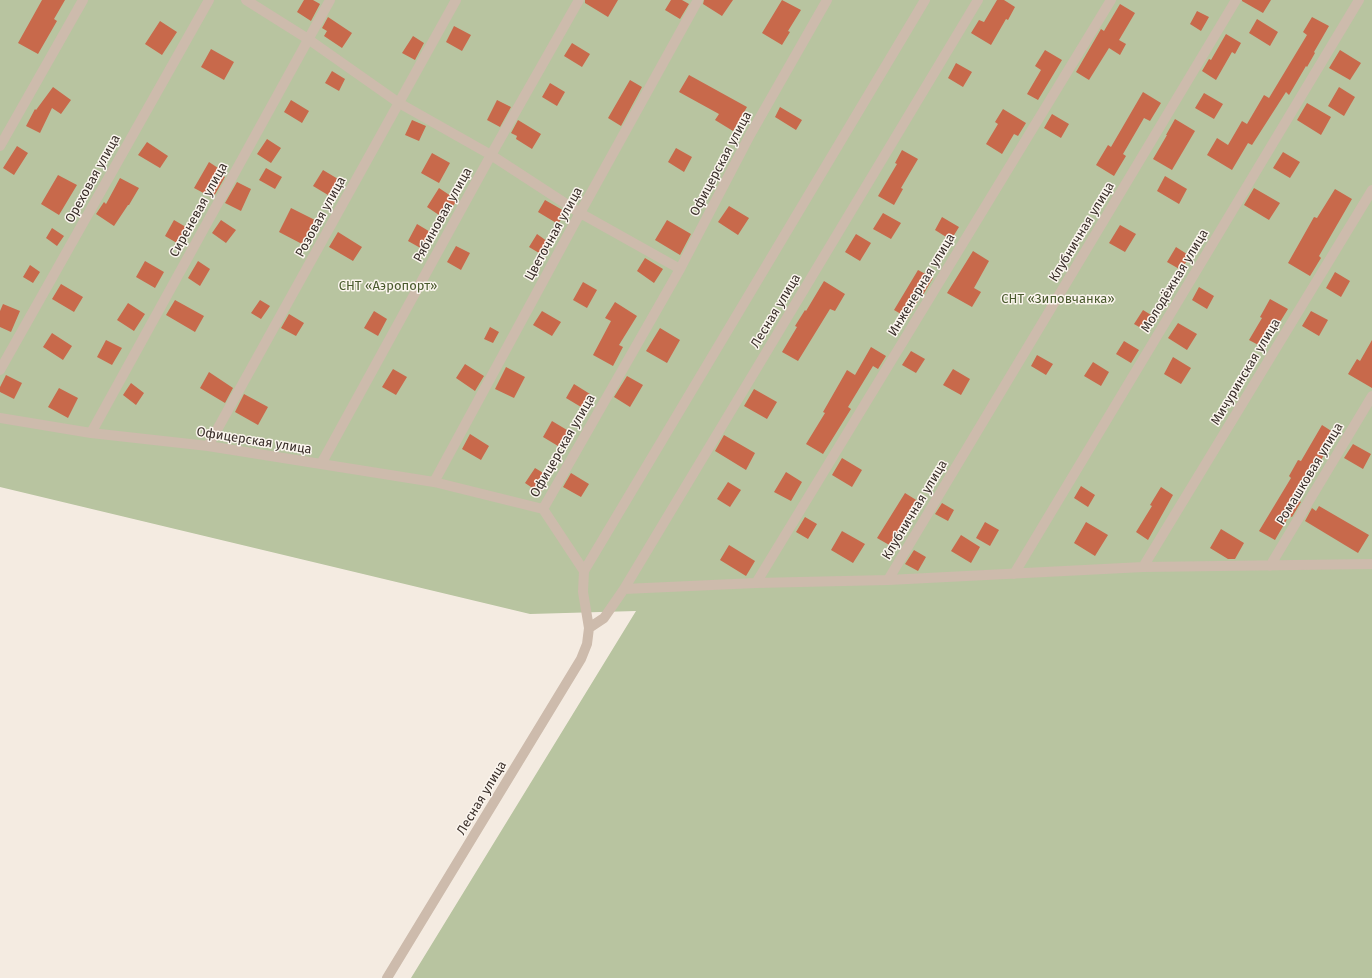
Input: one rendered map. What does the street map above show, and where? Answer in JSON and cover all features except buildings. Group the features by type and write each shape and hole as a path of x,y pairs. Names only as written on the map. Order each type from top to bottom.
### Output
{"street":[{"path":"0,146 83,0"},
{"name":"Ореховая улица","path":"0,370 209,0"},
{"path":"246,0 308,39 399,103 491,155 580,213 680,269"},
{"name":"Сиреневая улица","path":"91,433 330,0"},
{"name":"Розовая улица","path":"208,446 456,0"},
{"name":"Рябиновая улица","path":"321,464 491,155 579,0"},
{"name":"Цветочная улица","path":"434,482 698,0"},
{"name":"Офицерская улица","path":"0,418 91,433 208,446 434,482 543,509 680,269 750,135 827,0"},
{"name":"Лесная улица","path":"387,978 581,659 587,644 589,628 583,592 584,571 925,0"},
{"name":"Лесная улица","path":"589,628 604,618 624,589 978,0"},
{"name":"Инженерная улица","path":"756,583 1111,0"},
{"name":"Клубничная улица","path":"888,580 1236,0"},
{"name":"Молодёжная улица","path":"1014,574 1359,0"},
{"name":"Мичуринская улица","path":"1143,568 1372,190"},
{"name":"Ромашковая улица","path":"1270,566 1372,396"},
{"path":"543,509 584,571"},
{"path":"624,589 756,583 888,580 1143,568 1372,564"}],"green space":[{"path":"0,0 1372,0 1372,978 411,978 636,611 530,614 0,487"}],"park label":[{"name":"СНТ «Аэропорт»","path":"388,286"},
{"name":"СНТ «Зиповчанка»","path":"1058,299"}]}
